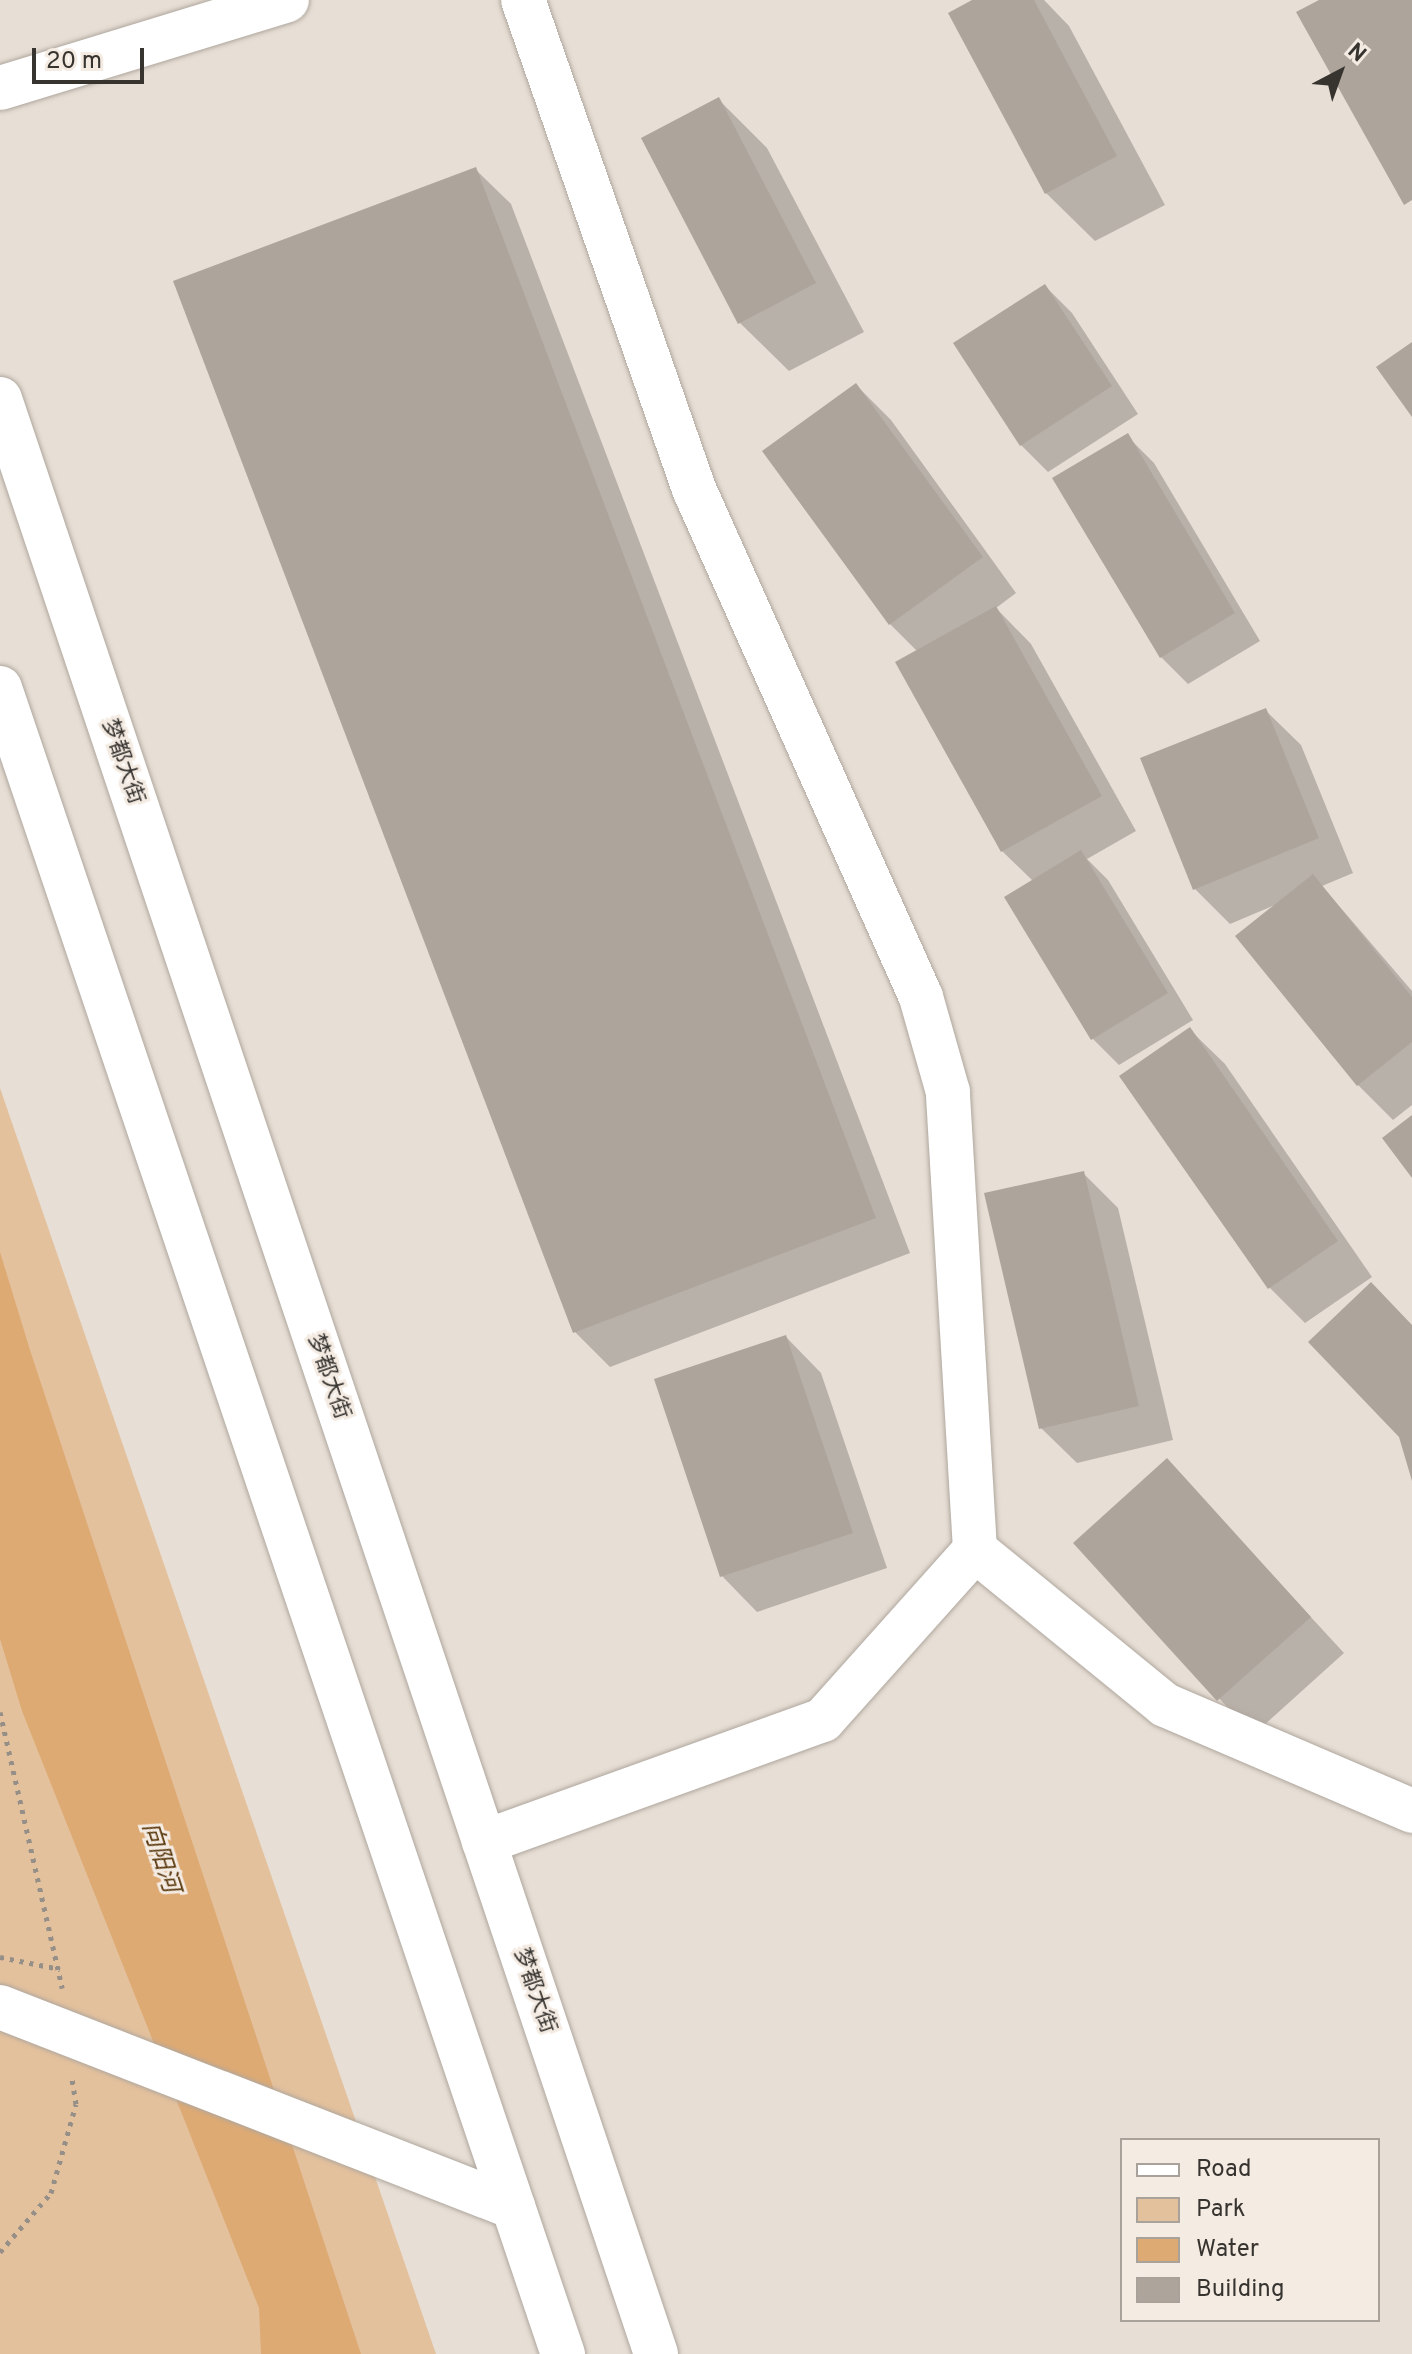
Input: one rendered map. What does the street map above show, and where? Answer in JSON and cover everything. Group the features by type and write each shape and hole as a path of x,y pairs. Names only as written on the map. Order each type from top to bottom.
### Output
{"main road":[{"path":"0,88 287,0"},
{"path":"484,1842 823,1720 975,1550 948,1092 925,1011 694,489 523,0"},
{"name":"梦都大街","path":"0,399 656,2354"},
{"path":"0,688 563,2354"},
{"path":"975,1550 1165,1705 1412,1811"},
{"path":"0,2007 125,2059 513,2207"}],"path":[{"path":"0,1957 60,1969"}],"green space":[{"path":"0,1088 436,2354 0,2354"}],"water":[{"name":"向阳河","path":"0,1252 361,2354 261,2354 259,2308 22,1711 0,1639"}],"building":[{"path":"972,0 1034,0 1117,156 1045,194 948,13"},
{"path":"1319,0 1412,0 1412,200 1404,205 1296,12"},
{"path":"719,97 816,283 738,324 641,138"},
{"path":"476,167 876,1218 573,1333 173,281"},
{"path":"1045,284 1112,386 1020,446 953,343"},
{"path":"1412,342 1412,417 1376,367"},
{"path":"856,383 983,557 889,625 762,451"},
{"path":"1128,433 1235,613 1160,658 1052,478"},
{"path":"996,606 1102,796 1001,852 895,662"},
{"path":"1266,708 1319,838 1193,890 1140,758"},
{"path":"1081,850 1168,993 1091,1040 1004,897"},
{"path":"1313,874 1412,997 1412,1042 1357,1086 1235,936"},
{"path":"1190,1027 1338,1241 1268,1289 1119,1076"},
{"path":"1412,1115 1412,1178 1382,1138"},
{"path":"1084,1171 1139,1406 1039,1429 984,1193"},
{"path":"1371,1282 1412,1325 1412,1481 1399,1437 1308,1342"},
{"path":"786,1335 853,1533 720,1577 654,1379"},
{"path":"1167,1458 1311,1617 1217,1701 1073,1543"}]}
